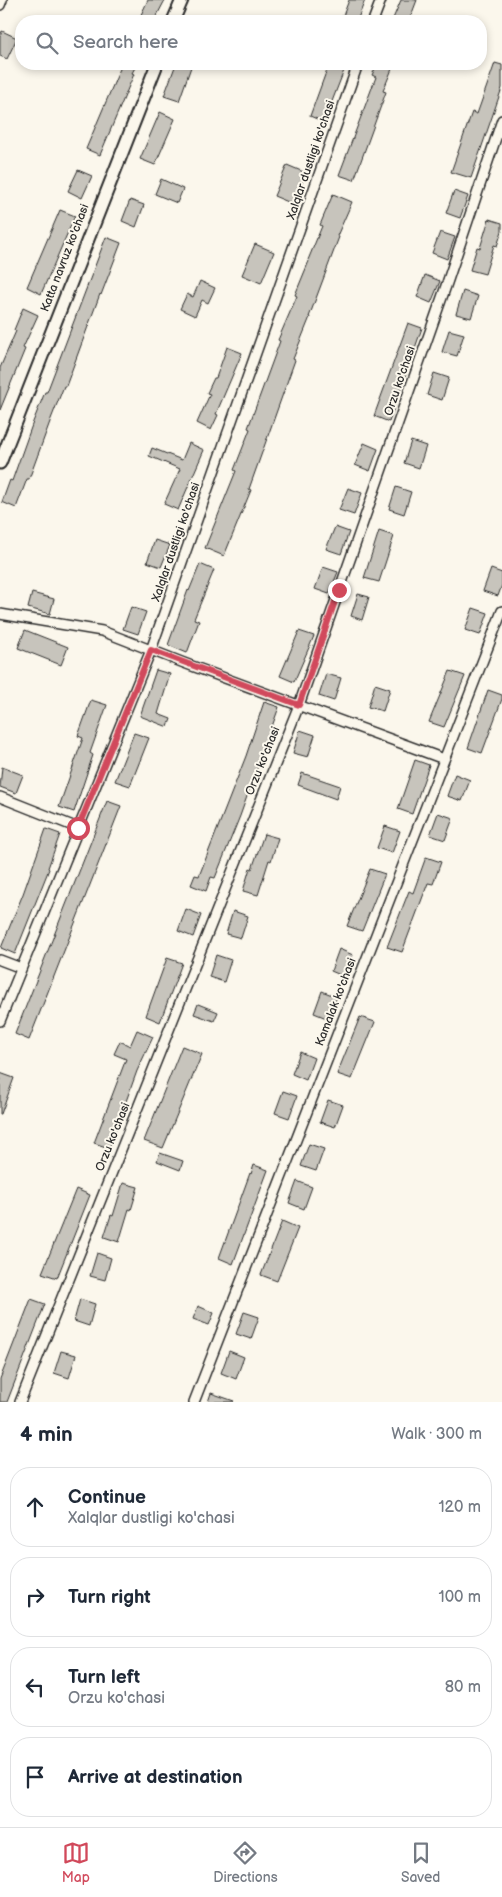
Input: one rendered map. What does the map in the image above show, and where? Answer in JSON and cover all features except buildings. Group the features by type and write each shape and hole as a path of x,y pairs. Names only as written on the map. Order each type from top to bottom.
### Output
{"street":[{"path":"0,5 2,0"},
{"path":"176,15 182,0"},
{"path":"375,15 381,0"},
{"name":"Katta navruz ko'chasi","path":"0,463 154,70"},
{"name":"Xalqlar dustligi ko'chasi","path":"0,1022 151,650 356,70"},
{"name":"Orzu ko'chasi","path":"20,1402 299,705 446,286 502,120"},
{"name":"Kamalak ko'chasi","path":"194,1402 502,611"},
{"path":"0,614 102,631 444,759"},
{"path":"0,797 78,828"},
{"path":"0,960 21,968"}],"route":[{"path":"78,828 151,650 299,705 339,590"}]}
